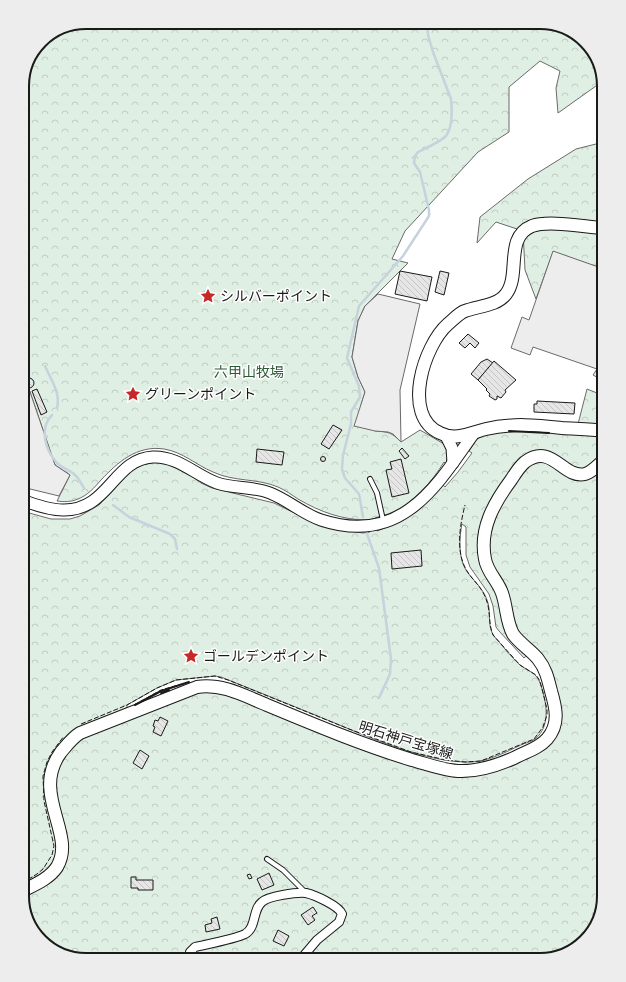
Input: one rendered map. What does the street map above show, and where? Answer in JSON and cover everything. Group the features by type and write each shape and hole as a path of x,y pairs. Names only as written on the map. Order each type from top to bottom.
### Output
{"main road":[{"path":"597,227 551,224 532,226 524,231 517,240 512,280 507,293 497,302 463,312 446,325 434,342 425,364 419,394 422,414 425,420 435,431 446,436 459,437 512,424 597,430"},
{"name":"明石神戸宝塚線","path":"29,887 47,877 55,870 62,850 62,841 51,798 50,779 54,763 67,744 80,733 197,687 213,686 230,690 376,749 449,770 461,771 484,769 534,749 541,744 548,737 554,724 556,714 554,699 542,664 535,655 514,636 509,624 503,595 488,567 485,558 484,547 486,524 497,500 521,466 532,458 540,456 549,458 571,472 582,474 588,473 597,466"}],"street":[{"path":"29,502 55,510 80,508 88,505 98,498 131,464 147,458 163,457 180,462 217,483 268,492 280,497 320,520 343,525 376,524 402,515 413,507 453,463 474,433"},
{"path":"446,436 452,448 453,463"},
{"path":"190,953 195,947 241,935 248,931 253,924 257,908 262,901 295,893 307,893 316,896 338,908 342,914 339,922 316,940 306,953"}],"lane":[{"path":"370,479 377,493 376,524"},
{"path":"268,859 283,870 307,893"}],"green space":[{"name":"六甲山牧場","path":"86,29 544,29 558,32 578,43 591,61 597,78 597,85 558,113 556,88 560,71 540,61 509,87 509,132 478,152 405,231 392,259 408,263 365,306 358,321 352,357 358,377 365,392 361,405 375,431 390,433 401,442 420,430 444,444 446,446 448,456 446,464 444,462 422,491 408,503 393,512 375,518 377,531 402,521 418,509 442,484 445,487 472,453 469,451 477,439 486,434 578,424 587,389 597,393 597,904 591,921 583,934 565,947 548,953 82,953 68,950 48,939 35,921 29,904 29,513 51,519 70,519 80,516 99,505 132,470 154,462 163,462 181,467 201,483 212,488 274,503 311,521 336,529 363,533 370,532 367,520 340,517 306,504 278,487 262,482 237,479 221,475 177,453 164,449 154,448 137,452 129,456 107,473 85,495 73,501 57,501 70,475 55,465 29,389 29,82 33,64 39,54 54,39 64,33","holes":["462,524 466,527 466,555 470,567 489,594 493,606 496,627 524,658 535,648 556,733 485,774 454,777 380,756 226,694 197,691 127,716 127,705 157,688 176,680 215,676 221,677 378,741 436,759 472,762 485,760 533,740 540,734 546,720 546,704 542,689 537,677 532,672 520,665 492,632 487,599 462,562 460,549"]},
{"path":"597,144 597,267 553,252 536,299 525,270 523,231 496,222 477,243 480,217 528,179 576,149"},
{"path":"597,369 597,377 593,375"}],"shaded area":[{"path":"553,251 597,267 597,369 533,347 530,355 511,348 522,317 529,320"},
{"path":"378,294 420,304 400,390 401,442 393,434 388,432 375,431 354,426 365,392 358,377 352,357 358,321 365,306"},
{"path":"29,389 55,465 70,475 59,496 29,489"}],"building":[{"path":"400,271 432,277 427,301 395,294"},
{"path":"440,271 449,273 444,295 435,292"},
{"path":"468,334 479,343 475,348 470,343 465,348 459,343"},
{"path":"487,359 493,363 478,380 471,374 481,362"},
{"path":"494,361 516,380 505,390 506,392 501,398 497,396 497,399 495,400 489,396 490,394 486,390 487,389 478,380"},
{"path":"29,378 34,381 34,385 29,388"},
{"path":"37,389 47,412 41,415 32,391"},
{"path":"537,401 575,403 574,414 534,412 534,404 537,404"},
{"path":"333,425 342,430 329,449 321,444"},
{"path":"402,448 409,456 405,459 399,451"},
{"path":"257,449 284,452 282,465 256,462"},
{"path":"321,457 325,457 325,461 321,461"},
{"path":"401,459 409,493 392,497 386,470 392,469 390,462"},
{"path":"421,550 422,566 392,569 391,553"},
{"path":"160,717 168,721 161,736 153,732 155,720 158,721"},
{"path":"140,750 149,756 142,769 133,763"},
{"path":"269,873 274,885 262,890 257,879"},
{"path":"250,874 252,878 249,879 247,875"},
{"path":"131,877 136,877 136,880 153,880 153,890 138,890 138,888 131,888"},
{"path":"313,907 317,913 312,916 315,920 308,925 301,915"},
{"path":"217,917 220,929 206,932 205,925 212,923 211,919"},
{"path":"278,930 289,936 284,946 273,941"}],"waterway":[{"path":"363,517 359,494 345,478 342,469 343,455 351,424 351,412 360,397 359,386 347,358 359,306 403,256 429,216 429,210 420,172 414,163 415,156 418,152 437,143 446,136 450,128 452,113 451,99 433,52 428,29"},
{"path":"45,366 57,392 57,408"},
{"path":"52,415 48,420 45,432 45,439 49,452 57,463 79,479 84,488"},
{"path":"113,505 129,517 170,534 175,539 177,549"},
{"path":"366,531 379,568 391,659 390,674 379,698"}],"fence":[{"path":"81,724 127,705 157,688 176,680 215,676 411,752 446,760 465,762 481,761 534,739 543,727 547,715 547,709 540,681 536,675 520,665 493,635 490,626 486,599 463,564 461,555 460,530 465,505"},
{"path":"134,705 161,690 189,682"},
{"path":"29,879 43,869 52,855 54,846 44,801 43,776 52,752 64,736"}],"wall":[{"path":"509,431 549,433"},
{"path":"135,705 161,691 189,682"},
{"path":"161,693 169,690"}],"place":[{"name":"シルバーポイント","path":"208,296"},
{"name":"グリーンポイント","path":"133,394"},
{"name":"ゴールデンポイント","path":"191,656"}]}
